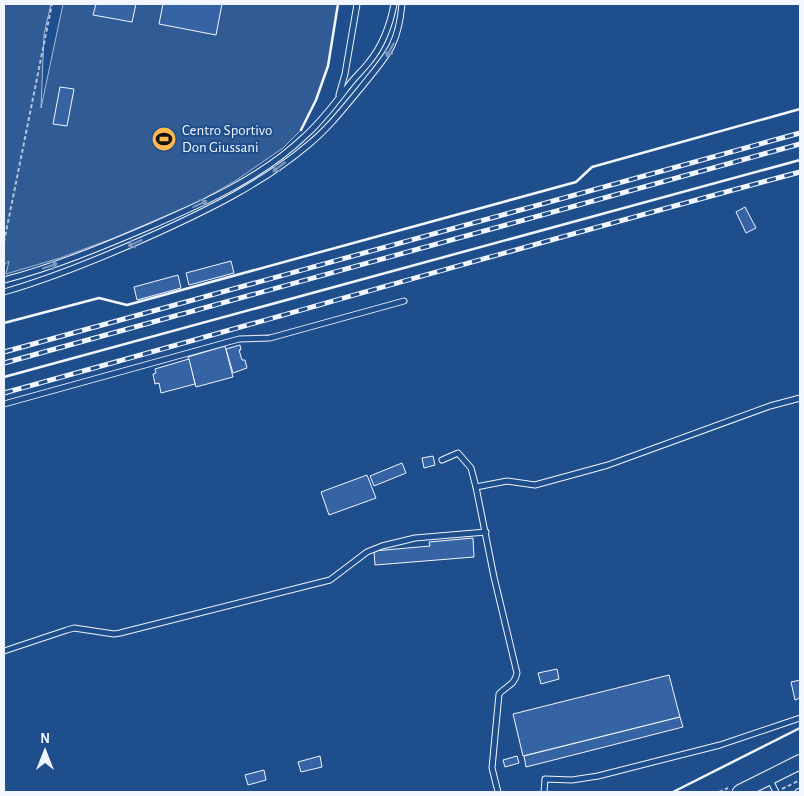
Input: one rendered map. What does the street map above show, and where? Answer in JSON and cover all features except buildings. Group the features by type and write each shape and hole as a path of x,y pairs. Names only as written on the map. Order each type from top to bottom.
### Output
{"street":[{"path":"740,792 798,765"}],"lane":[{"path":"337,100 345,74 357,4"},
{"path":"4,280 73,258 124,238 210,199 256,174 294,146 320,122 368,64 379,49 391,20 394,4"},
{"path":"4,292 71,270 187,220 268,176 310,144 342,111 387,56 400,28 402,4"},
{"path":"4,404 239,339 270,338 404,301"},
{"path":"476,487 507,481 535,484 608,466 770,406 800,398"},
{"path":"442,460 458,453 471,468 517,673 516,679 511,686 498,694 492,768 498,792"},
{"path":"4,652 74,628 114,634 120,633 330,580 367,552 382,546 415,538 486,532"},
{"path":"544,792 545,779 572,780 598,776 720,745 800,718"},
{"path":"769,778 776,792"}],"path":[{"path":"4,242 52,4"},
{"path":"776,792 800,780"}],"shaded area":[{"name":"Centro Sportivo Don Giussani","path":"4,4 51,4 44,34 41,108 63,4 338,4 328,66 316,100 301,130 283,148 235,181 200,201 114,238 60,258 6,274 9,261 4,265"}],"railway":[{"path":"4,352 800,133"},
{"path":"4,363 800,144"},
{"path":"4,393 800,172"}],"wall":[{"path":"301,130 316,100 328,66 338,4"},
{"path":"4,323 99,298 127,305 576,182 592,167 800,109"},
{"path":"4,377 800,160"},
{"path":"673,792 800,728"}],"place":[{"name":"Centro Sportivo Don Giussani","path":"164,139"}]}
